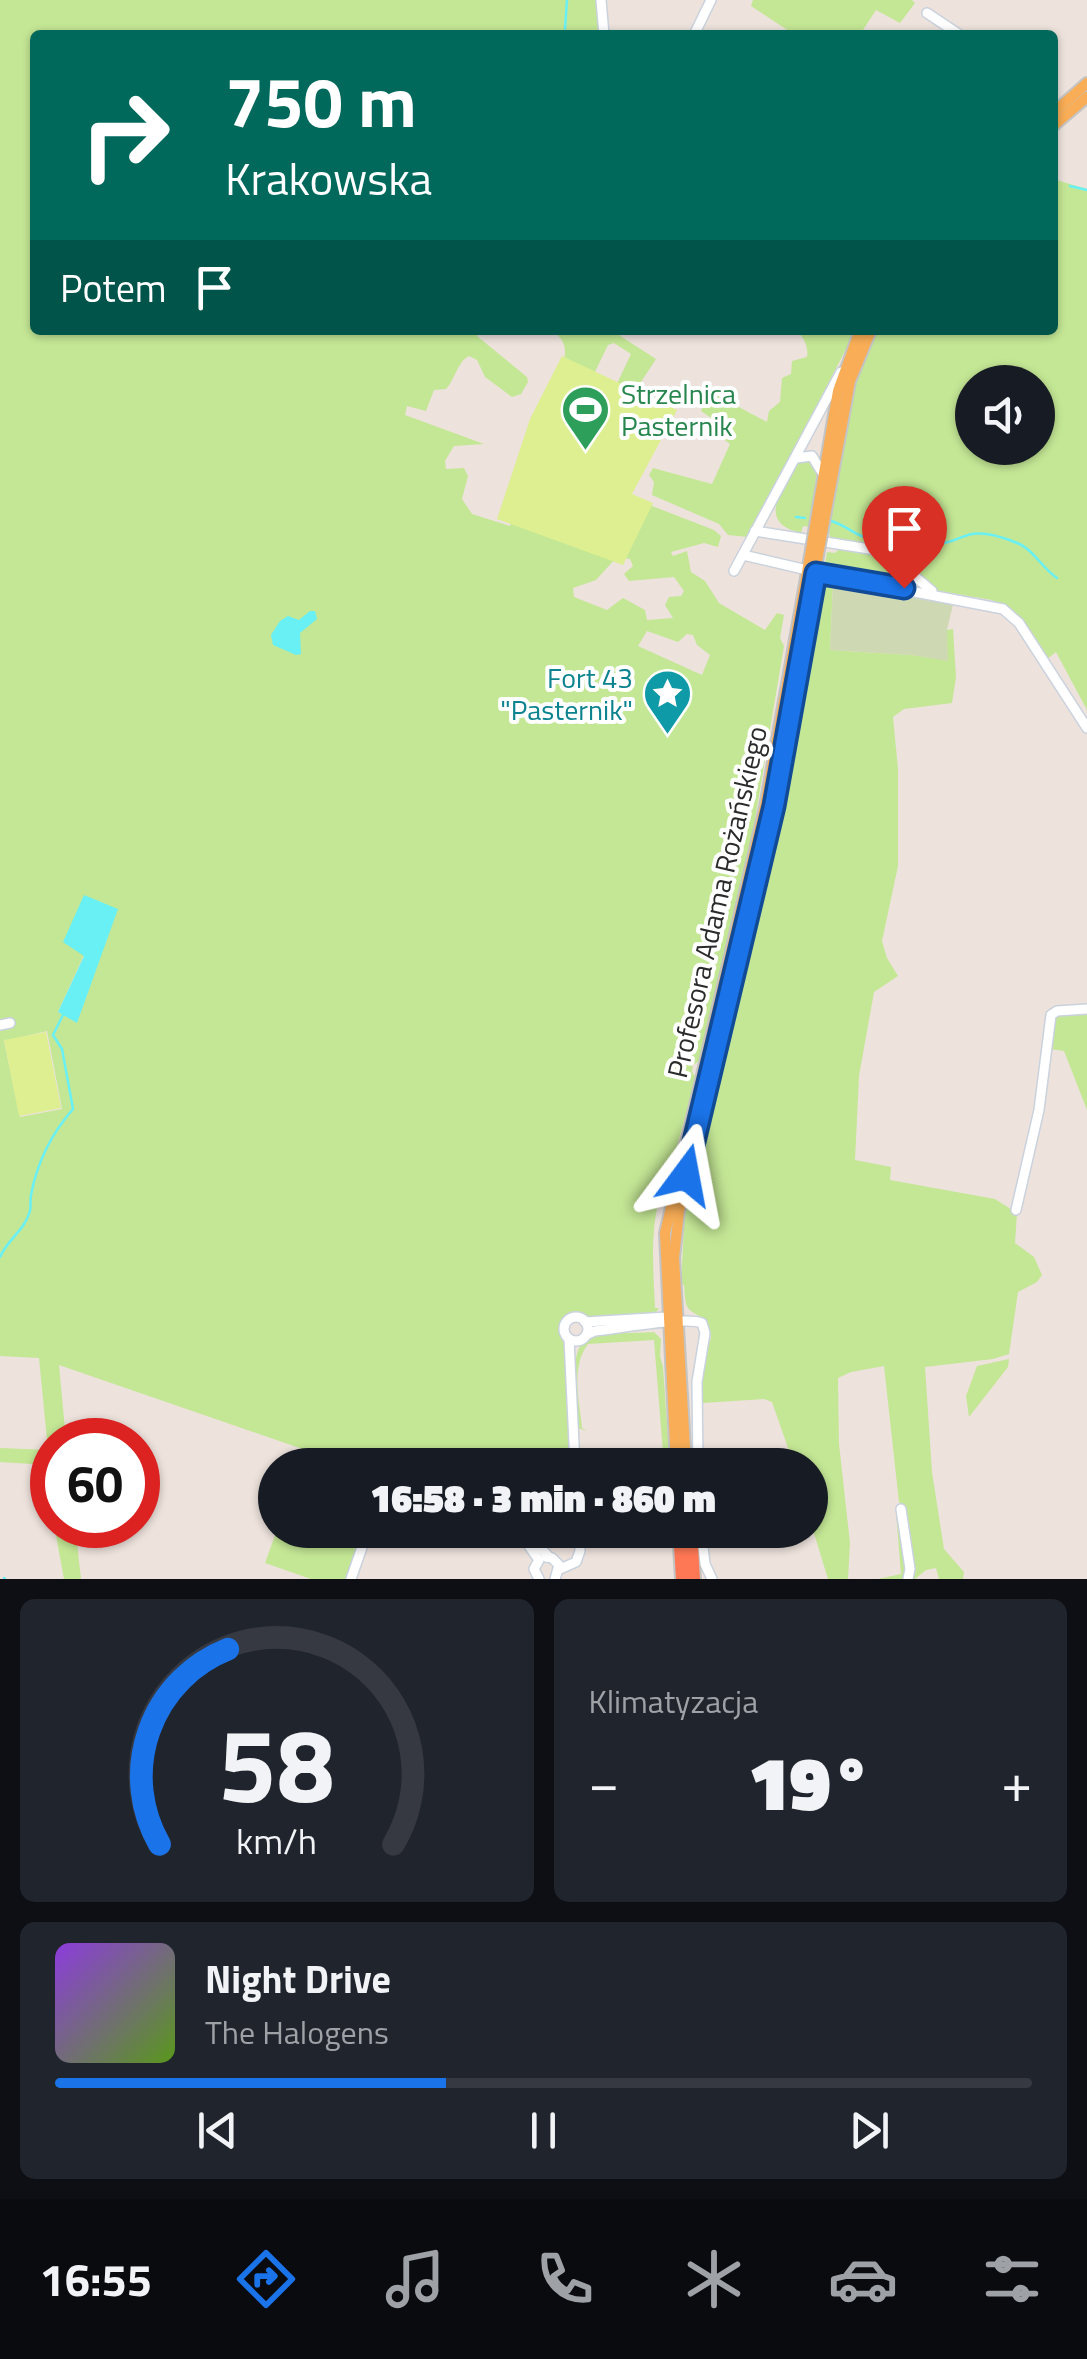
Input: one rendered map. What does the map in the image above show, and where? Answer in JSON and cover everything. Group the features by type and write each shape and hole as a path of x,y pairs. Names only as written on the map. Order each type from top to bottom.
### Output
{"highway":[{"path":"681,1548 681,1579"},
{"path":"691,1548 693,1579"}],"main road":[{"path":"1058,105 1087,83"},
{"path":"1058,122 1087,97"},
{"path":"840,407 846,366 858,335"},
{"path":"840,407 870,335"},
{"name":"Profesora Adama Rożańskiego","path":"820,521 824,476 840,407"},
{"name":"Profesora Adama Rożańskiego","path":"684,1448 664,1250 668,1216 765,807 840,407"},
{"name":"Profesora Adama Rożańskiego","path":"670,1320 675,1448"},
{"path":"694,1548 701,1579"}],"street":[{"path":"602,0 604,30"},
{"path":"696,30 711,0"},
{"path":"927,13 952,30"},
{"path":"734,571 846,366"},
{"path":"794,460 803,454 812,456 824,476"},
{"path":"772,502 772,519 786,534"},
{"path":"755,531 876,550 896,560 936,594"},
{"path":"743,555 995,606 1010,614 1087,728"},
{"path":"896,560 901,587"},
{"path":"901,587 905,567"},
{"path":"1016,1210 1038,1110 1051,1015 1058,1010 1087,1009"},
{"path":"578,1338 564,1330 566,1321 577,1317 586,1322 696,1320 704,1329 696,1382 698,1448"},
{"path":"578,1338 594,1331 670,1320"},
{"path":"574,1448 570,1380 578,1338 586,1322"},
{"path":"901,1508 910,1568 908,1579"},
{"path":"350,1579 362,1548"},
{"path":"533,1548 552,1565"},
{"path":"539,1579 534,1570 574,1564 579,1548"},
{"path":"698,1548 712,1579"}],"green space":[{"path":"0,0 597,0 599,30 30,30 30,335 477,335 527,377 521,394 512,397 485,377 477,360 469,356 446,389 434,390 426,411 407,406 405,415 484,444 454,446 445,461 446,469 464,468 468,476 462,499 472,514 510,526 516,512 647,504 721,536 718,547 704,543 671,552 673,556 687,551 691,572 705,581 719,603 765,630 777,613 784,615 780,638 784,646 749,855 701,1060 693,1065 696,1077 658,1204 653,1256 655,1308 659,1308 655,1314 589,1320 575,1314 562,1322 560,1331 567,1347 570,1448 300,1448 59,1365 64,1418 45,1418 39,1358 0,1356","holes":["617,557 630,559 633,566 624,574 629,581 674,577 684,591 681,596 669,597 665,605 673,618 647,620 645,610 623,598 607,610 574,597 573,588 596,580","647,631 678,642 687,634 693,635 697,645 710,655 702,675 638,646","117,909 77,1022 58,1012 84,955","47,1031 62,1109 20,1117 4,1041"]},
{"path":"753,0 915,3 900,23 876,10 863,30 787,30 751,6"},
{"path":"1058,180 1087,189 1087,710 1056,652 1047,659 1007,607 992,600 939,591 884,549 831,539 840,455 858,378 876,335 1058,335"},
{"path":"619,335 656,359 629,400 613,392 631,354 614,343 608,345 591,380 564,362 560,337"},
{"path":"801,335 853,335 748,537 728,535 719,524 652,495 654,482 649,475 653,468 712,484 730,444 718,435 720,424 701,411 709,391 767,422 769,411 780,402 782,378 791,374 792,361 807,357"},
{"name":"Strzelnica Pasternik","path":"562,356 677,410 632,494 653,503 623,565 497,519 530,419"},
{"path":"799,461 815,461 817,470 810,527 803,526 801,533 787,528 776,513 786,482"},
{"path":"827,552 861,552 890,562 893,575 883,578 828,569"},
{"path":"833,584 830,650 947,660 947,630 953,629 956,677 952,703 904,709 893,717 898,769 898,866 882,941 898,976 874,992 859,1076 855,1160 891,1167 890,1180 995,1199 1017,1213 1015,1243 1034,1257 1042,1275 1018,1292 1009,1354 925,1367 932,1472 944,1549 964,1572 963,1579 939,1579 936,1568 915,1579 878,1579 901,1574 896,1512 905,1515 899,1502 884,1366 838,1378 839,1444 850,1543 848,1579 828,1579 819,1548 828,1548 828,1448 788,1448 772,1402 764,1399 703,1403 699,1398 702,1362 711,1338 706,1321 688,1308 681,1284 685,1206 784,788 821,587"},
{"path":"833,584 953,604 947,630 948,661 830,650"},
{"path":"1087,1010 1087,1110 1064,1051 1050,1049 1053,1017"},
{"path":"46,1032 61,1108 19,1116 4,1040"},
{"path":"654,1332 661,1339 669,1448 663,1448 654,1340 588,1344 579,1363 578,1385 582,1428 587,1431 578,1428 574,1378 577,1353 582,1343 594,1335"},
{"path":"1009,1359 1008,1367 969,1417 966,1396 977,1366"},
{"path":"0,1448 30,1449 30,1464 0,1462"},
{"path":"58,1548 78,1548 81,1579 64,1579"},
{"path":"270,1548 358,1548 345,1579 311,1579 265,1563"}],"water":[{"path":"315,611 317,619 300,633 301,654 273,645 271,635 280,621 288,616 299,620"},
{"path":"84,895 118,909 77,1023 58,1012 84,956 63,942"}],"waterway":[{"path":"565,29 567,0"},
{"path":"1070,186 1087,190"},
{"path":"796,517 805,518"},
{"path":"831,521 872,539 900,529 940,543 972,534 995,536 1022,546 1057,578"},
{"path":"0,1257 28,1218 41,1160 73,1109 62,1049 53,1035 63,1015"}],"place":[{"name":"Strzelnica Pasternik","path":"586,452"},
{"name":"Fort 43 \"Pasternik\"","path":"668,736"}],"route":[{"path":"686,1175 774,806 816,573 904,588"}]}
